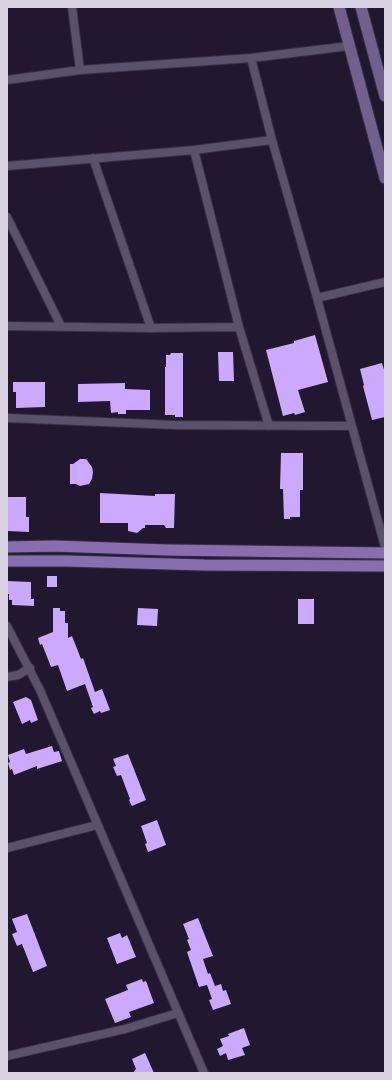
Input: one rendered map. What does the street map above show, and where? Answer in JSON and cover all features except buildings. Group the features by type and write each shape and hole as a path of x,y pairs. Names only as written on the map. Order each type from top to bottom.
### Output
{"main road":[{"path":"339,7 385,178"},
{"path":"361,7 385,96"},
{"path":"7,547 54,546 167,550 385,553"},
{"path":"7,561 67,561 204,565 385,566"}],"street":[{"path":"72,7 80,70"},
{"path":"7,80 80,70 251,58 349,46"},
{"path":"251,58 272,140 385,547"},
{"path":"7,166 194,150 272,140"},
{"path":"194,150 239,327 269,426"},
{"path":"93,158 151,328"},
{"path":"7,217 61,326"},
{"path":"317,298 385,282"},
{"path":"7,326 151,328 239,327"},
{"path":"7,418 175,425 352,426"},
{"path":"7,626 30,668 204,1073"},
{"path":"7,677 18,675 30,668"},
{"path":"7,848 97,825"},
{"path":"7,1056 125,1029 178,1013"}]}
